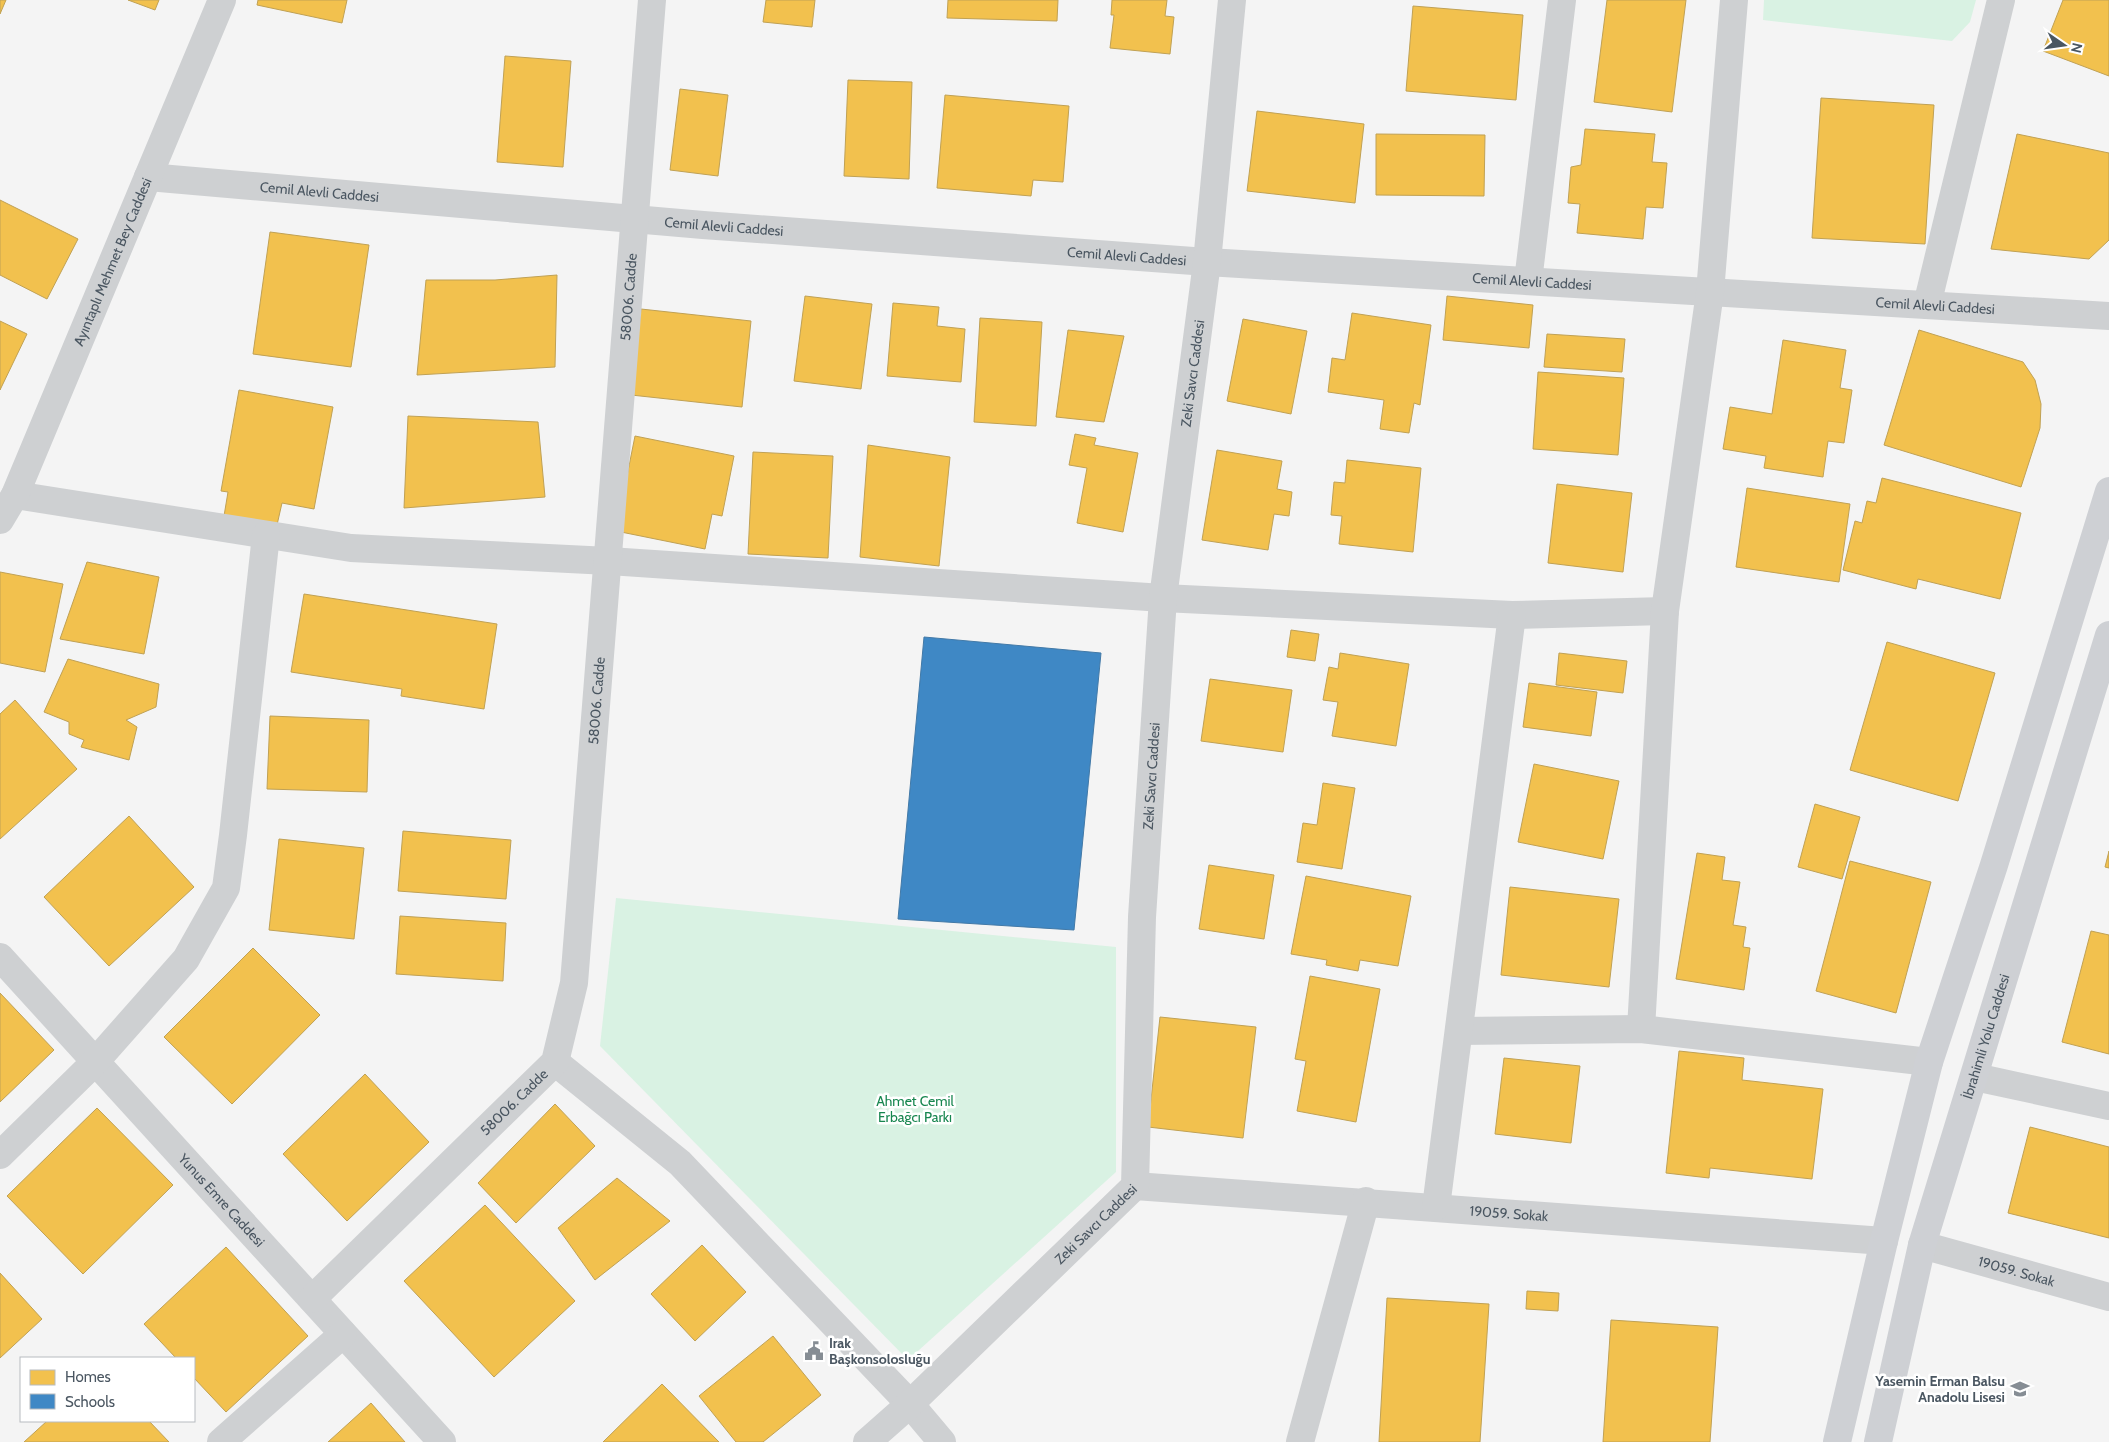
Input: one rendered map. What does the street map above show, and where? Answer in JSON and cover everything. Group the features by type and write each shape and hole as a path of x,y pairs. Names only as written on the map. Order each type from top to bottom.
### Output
{"street":[{"name":"Ayıntaplı Mehmet Bey Caddesi","path":"0,520 15,495 222,0"},
{"name":"58006. Cadde","path":"312,1299 555,1062 574,982 652,0"},
{"name":"Zeki Savcı Caddesi","path":"867,1442 910,1404 1135,1186 1142,917 1163,598 1207,262 1232,0"},
{"path":"1528,281 1562,0"},
{"path":"1641,1029 1665,611 1710,292 1734,0"},
{"path":"1927,305 2001,0"},
{"name":"Cemil Alevli Caddesi","path":"148,177 634,218 1207,262 2109,316"},
{"path":"1837,1442 1884,1241 1929,1062 1997,856 2109,491"},
{"path":"15,495 351,548 608,561 1163,598 1512,615 1665,611"},
{"path":"0,1155 96,1062 186,959 226,888 266,535"},
{"path":"1436,1207 1512,615"},
{"name":"İbrahimli Yolu Caddesi","path":"1878,1442 1922,1244 1975,1077 2004,974 2109,635"},
{"name":"Yunus Emre Caddesi","path":"0,957 442,1442"},
{"path":"1458,1031 1641,1029 1929,1062"},
{"path":"555,1062 680,1163 910,1404 942,1442"},
{"path":"1975,1077 2109,1106"},
{"name":"19059. Sokak","path":"1135,1186 1366,1201 1884,1241"},
{"path":"1300,1442 1366,1201"},
{"name":"19059. Sokak","path":"1922,1244 2109,1297"},
{"path":"221,1442 343,1334"}],"green space":[{"path":"1764,0 1976,0 1970,22 1952,41 1763,20"},
{"name":"Ahmet Cemil Erbağcı Parkı","path":"616,898 1116,947 1116,1172 908,1360 600,1046"}],"building: Homes":[{"path":"0,0 6,0 0,14"},
{"path":"128,0 159,0 155,10"},
{"path":"258,0 347,0 342,23 257,5"},
{"path":"766,0 815,0 812,27 763,22"},
{"path":"948,0 1058,0 1057,21 947,18"},
{"path":"1112,0 1167,0 1165,16 1174,17 1170,54 1110,48 1114,15 1111,15"},
{"path":"1607,0 1686,0 1672,112 1594,102"},
{"path":"2063,0 2109,0 2109,76 2043,51"},
{"path":"1413,6 1523,15 1516,100 1406,91"},
{"path":"505,56 571,61 563,167 497,162"},
{"path":"848,80 912,82 909,179 844,176"},
{"path":"680,89 728,95 718,176 670,170"},
{"path":"945,95 1069,106 1063,182 1033,180 1031,196 937,188"},
{"path":"1821,98 1934,105 1925,244 1812,238"},
{"path":"1257,111 1364,124 1355,203 1247,191"},
{"path":"1585,129 1655,134 1652,162 1667,163 1663,208 1646,207 1643,239 1577,233 1580,204 1568,203 1571,167 1581,165"},
{"path":"1376,134 1485,135 1484,196 1376,195"},
{"path":"2017,134 2109,153 2109,240 2089,259 1991,249"},
{"path":"0,200 78,239 47,299 0,275"},
{"path":"270,232 369,245 351,367 253,354"},
{"path":"557,275 555,367 417,375 426,280 495,280"},
{"path":"805,296 872,304 861,389 794,381"},
{"path":"1447,296 1533,305 1529,348 1443,340"},
{"path":"893,303 939,307 937,326 965,329 961,382 887,376"},
{"path":"641,309 751,321 742,407 631,395"},
{"path":"1352,313 1431,325 1420,405 1414,403 1409,433 1380,429 1384,400 1328,392 1332,358 1345,360"},
{"path":"980,318 1042,322 1036,426 974,422"},
{"path":"1243,319 1307,331 1291,414 1227,401"},
{"path":"0,321 27,334 0,390"},
{"path":"1068,330 1124,336 1104,422 1056,417"},
{"path":"1919,330 2023,362 2035,380 2041,404 2040,428 2021,487 1884,445"},
{"path":"1547,334 1625,339 1622,372 1544,367"},
{"path":"1783,340 1846,350 1840,388 1852,390 1844,443 1828,441 1823,477 1764,468 1766,456 1723,449 1730,407 1772,414"},
{"path":"1538,372 1624,378 1618,455 1533,449"},
{"path":"239,390 333,407 314,509 282,503 277,525 224,516 228,492 221,491"},
{"path":"408,416 538,422 545,497 404,508"},
{"path":"1075,434 1096,438 1094,445 1138,453 1123,532 1077,523 1087,468 1069,465"},
{"path":"635,436 734,456 722,516 712,514 705,549 616,531"},
{"path":"868,445 950,457 939,566 860,557"},
{"path":"1217,450 1282,461 1277,489 1292,492 1289,516 1274,514 1268,550 1202,540"},
{"path":"753,452 833,456 828,558 748,554"},
{"path":"1347,460 1421,468 1413,552 1339,544 1342,516 1331,515 1334,482 1345,483"},
{"path":"1882,478 2021,513 2000,599 1918,579 1916,589 1843,570 1855,521 1862,523 1867,501 1876,503"},
{"path":"1557,484 1632,493 1623,572 1548,563"},
{"path":"1747,488 1850,504 1839,582 1736,567"},
{"path":"87,562 159,577 144,654 60,639"},
{"path":"0,572 63,584 45,672 0,663"},
{"path":"304,594 497,624 484,709 401,696 402,689 291,672"},
{"path":"1291,630 1319,634 1315,661 1287,657"},
{"path":"1887,642 1995,673 1958,801 1850,770"},
{"path":"1340,653 1409,664 1396,746 1332,736 1338,702 1323,700 1329,667 1338,669"},
{"path":"1559,653 1627,661 1623,693 1556,685"},
{"path":"68,659 159,684 156,707 126,720 137,727 129,760 81,747 84,740 69,734 69,722 44,712"},
{"path":"1210,679 1292,690 1283,752 1201,741"},
{"path":"1529,683 1597,692 1591,736 1523,727"},
{"path":"15,700 77,769 0,839 0,714"},
{"path":"270,716 369,720 367,792 267,789"},
{"path":"1534,764 1619,781 1603,859 1518,842"},
{"path":"1323,783 1355,788 1342,869 1297,862 1303,823 1317,825"},
{"path":"1815,804 1860,817 1842,879 1798,867"},
{"path":"129,816 194,887 109,966 44,897"},
{"path":"403,831 511,840 506,899 398,891"},
{"path":"279,839 364,848 354,939 269,930"},
{"path":"2109,851 2109,868 2105,867"},
{"path":"1697,853 1725,857 1722,880 1740,882 1733,925 1746,927 1743,947 1750,948 1744,990 1676,979"},
{"path":"1850,861 1931,882 1896,1013 1816,991"},
{"path":"1209,865 1274,875 1264,939 1199,929"},
{"path":"1306,876 1411,896 1398,966 1360,960 1358,971 1326,965 1327,960 1291,954"},
{"path":"1510,887 1619,899 1609,987 1501,975"},
{"path":"400,916 506,923 503,981 396,974"},
{"path":"2091,931 2109,935 2109,1054 2062,1042"},
{"path":"253,948 320,1015 232,1104 164,1037"},
{"path":"1310,976 1380,989 1356,1122 1297,1111 1306,1061 1295,1059"},
{"path":"0,993 54,1050 0,1102"},
{"path":"1160,1017 1256,1027 1243,1138 1148,1127"},
{"path":"1679,1051 1744,1058 1742,1080 1823,1089 1812,1179 1710,1168 1709,1178 1666,1173"},
{"path":"1504,1058 1580,1066 1571,1143 1495,1134"},
{"path":"365,1074 429,1142 347,1221 283,1154"},
{"path":"555,1104 595,1146 516,1223 478,1183"},
{"path":"97,1108 173,1185 83,1274 7,1196"},
{"path":"2030,1127 2109,1147 2109,1238 2008,1213"},
{"path":"617,1178 670,1221 595,1280 558,1228"},
{"path":"485,1205 575,1301 494,1377 404,1281"},
{"path":"702,1245 746,1292 695,1341 651,1294"},
{"path":"226,1247 308,1336 226,1412 195,1379 195,1357 175,1357 144,1324"},
{"path":"0,1273 42,1319 0,1358"},
{"path":"1527,1291 1559,1293 1558,1311 1526,1309"},
{"path":"1387,1298 1489,1304 1480,1442 1379,1442"},
{"path":"1611,1320 1718,1327 1710,1442 1603,1442"},
{"path":"773,1336 821,1395 763,1442 736,1442 699,1396"},
{"path":"662,1384 719,1442 603,1442"},
{"path":"371,1403 405,1442 328,1442"},
{"path":"46,1422 150,1422 169,1442 24,1442"}],"building: Schools":[{"path":"924,637 1101,653 1074,930 898,919"}],"place":[{"name":"Irak Başkonsolosluğu","path":"814,1351"},
{"name":"Yasemin Erman Balsu Anadolu Lisesi","path":"2020,1389"}]}
